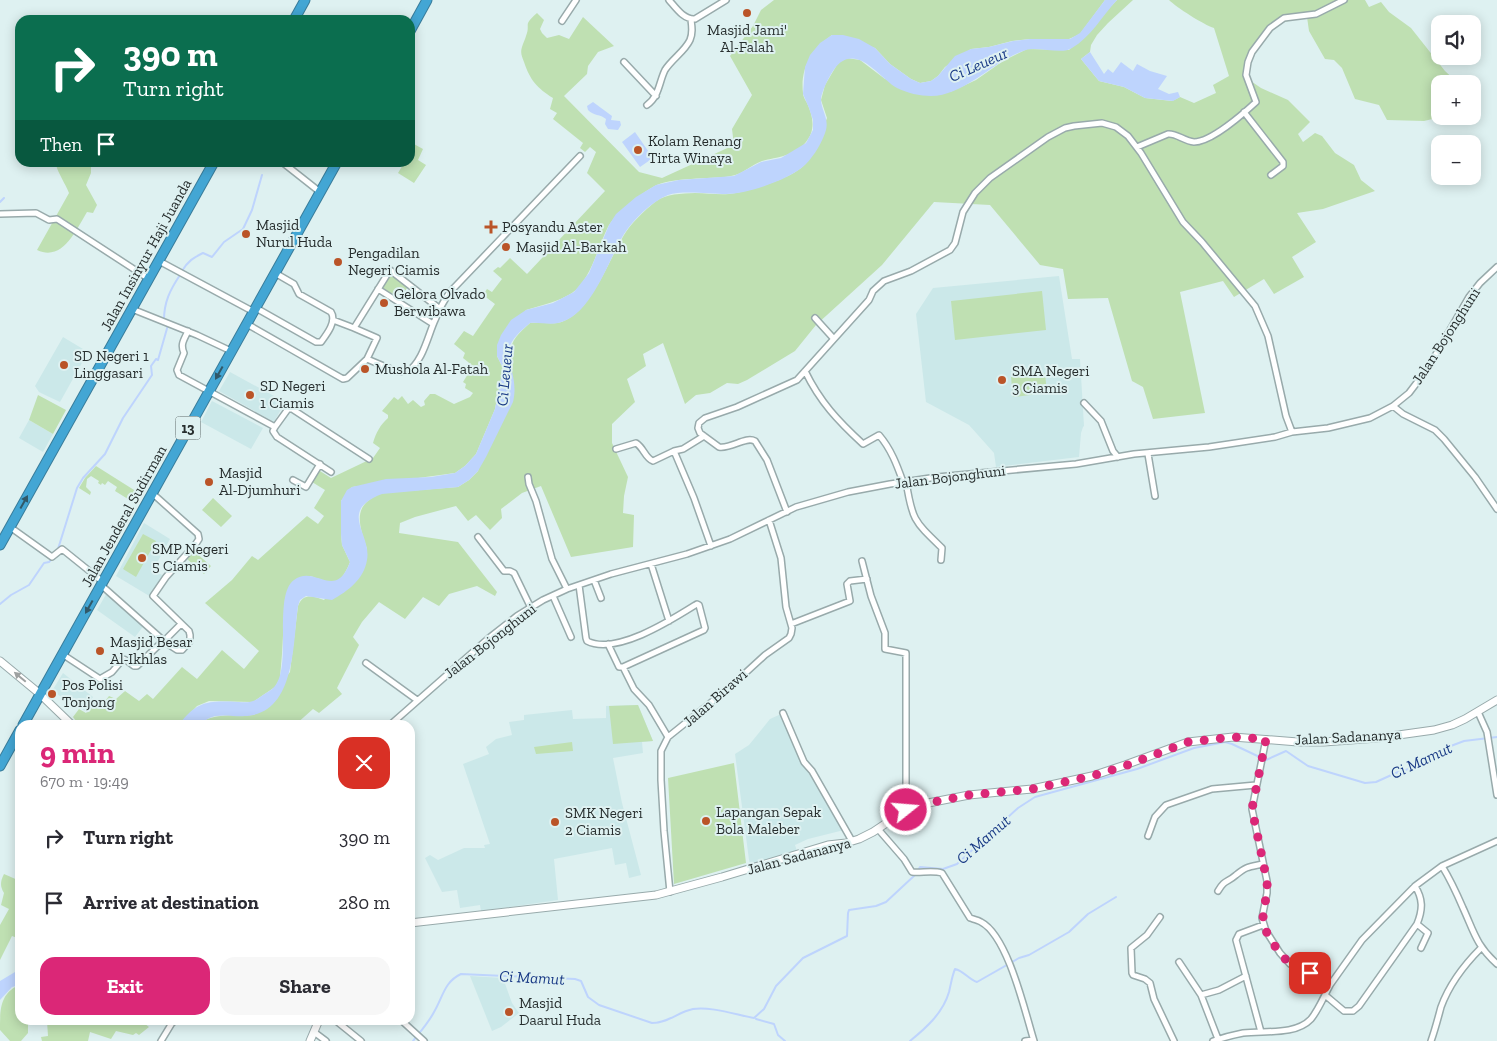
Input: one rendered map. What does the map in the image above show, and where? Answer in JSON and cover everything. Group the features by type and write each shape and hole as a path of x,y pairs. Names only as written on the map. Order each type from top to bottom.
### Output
{"highway":[{"path":"297,15 305,0"},
{"path":"415,22 427,0"},
{"name":"Jalan Insinyur Haji Juanda","path":"0,545 211,167"},
{"name":"Jalan Jenderal Sudirman","path":"26,720 334,167"},
{"path":"0,766 15,739"}],"street":[{"path":"562,21 576,0"},
{"path":"669,0 684,16 691,20 695,20 726,0"},
{"path":"1137,147 1172,133 1187,141 1202,141 1219,131 1256,102 1246,75 1248,62 1252,52 1270,28 1284,18 1316,14 1344,0"},
{"path":"647,105 656,96 665,71 691,38 691,20"},
{"path":"624,62 656,96"},
{"path":"1244,112 1284,162 1283,166 1271,175"},
{"path":"787,512 766,460 755,441 746,440 734,446 719,447 700,433 698,426 705,418 737,407 797,380 884,281 911,271 950,250 955,243 963,212 975,193 990,178 1048,137 1066,128 1102,124 1122,130 1137,147 1183,222 1255,306 1268,336 1283,405 1292,432"},
{"path":"367,359 398,372 407,372 415,363 428,341 433,324 450,292 580,156"},
{"path":"288,167 320,192"},
{"path":"0,214 36,214 48,220 57,219 149,279"},
{"path":"159,261 318,342 323,339 333,320 331,312 299,294 294,284 275,273"},
{"name":"Jalan Bojonghuni","path":"395,720 489,638 517,616 553,596 594,580 711,546 730,539 796,507 833,496 904,482 1076,464 1274,437 1292,432 1354,423 1370,418 1393,406 1409,393 1419,381 1441,346 1469,297 1480,283 1497,267"},
{"path":"354,328 390,270 440,309"},
{"path":"378,289 433,324"},
{"path":"132,309 232,351"},
{"path":"815,318 834,339"},
{"path":"247,324 343,379 367,359 377,338 333,320"},
{"path":"188,331 181,347 184,353 177,373 275,427"},
{"path":"805,371 826,406 838,421 863,444 879,435 887,445 904,482 914,519 943,549 941,560"},
{"path":"1084,403 1101,421 1113,451 1118,457"},
{"path":"1393,406 1403,414 1435,430 1471,471 1497,509"},
{"path":"331,472 276,437 273,431 288,409 292,409 369,458"},
{"path":"616,449 636,444 640,446 652,461 683,449 704,436"},
{"path":"674,451 694,498 711,546"},
{"path":"1148,454 1155,496"},
{"path":"294,480 306,487 320,464"},
{"path":"528,477 552,559 567,589"},
{"path":"10,527 52,557 62,549 102,583 164,641 177,650 182,650 189,644 190,635 153,596 166,577 199,538 198,534 152,493"},
{"path":"769,520 781,558 786,607 791,624 850,601 847,584 867,579"},
{"path":"478,537 504,571 514,573 532,608"},
{"path":"862,561 871,596 885,633 885,649 887,651 906,653 906,810"},
{"path":"651,564 669,621"},
{"path":"594,580 601,598"},
{"path":"579,586 587,641 593,643 608,644 638,636 669,621 697,604 699,605 704,630 623,667"},
{"path":"553,596 570,637"},
{"path":"62,654 100,679 112,672 123,659 137,666 181,624"},
{"name":"Jalan Birawi","path":"670,892 664,830 661,751 668,737 729,688 765,655 789,638 791,624"},
{"path":"608,644 619,667 623,667 634,689 649,705 668,737"},
{"path":"0,661 40,694 67,720"},
{"path":"366,663 417,700"},
{"name":"Jalan Sadananya","path":"415,922 644,898 828,845 852,841 866,836 906,810 923,804 969,795 1032,789 1092,776 1125,766 1188,742 1233,737 1324,742 1377,738 1434,730 1458,722 1497,700"},
{"path":"1478,712 1487,734 1496,779 1497,795"},
{"path":"783,713 804,762 812,771 852,841"},
{"path":"1266,739 1252,809 1268,893 1262,918 1263,925 1280,953 1290,964 1316,975 1330,985"},
{"path":"1148,836 1155,817 1166,806 1212,789 1256,785"},
{"path":"878,829 916,872 938,871 942,873 970,918 982,922 992,932 1011,964 1034,1040 1025,1041"},
{"path":"1179,962 1201,995 1215,1040 1242,1033 1284,1030 1303,1025 1316,1012 1330,985 1362,940 1415,886 1442,866 1497,841"},
{"path":"1218,891 1222,883 1235,876 1244,868 1263,864"},
{"path":"1442,866 1464,909 1475,938 1481,948 1497,964"},
{"path":"1325,995 1344,1010 1353,1011 1359,1006 1417,924 1422,899 1415,886"},
{"path":"1160,917 1150,932 1131,948 1132,974 1149,982 1154,999 1174,1041"},
{"path":"1417,924 1428,933 1421,948"},
{"path":"1261,1032 1236,938 1239,934 1263,925"},
{"path":"1431,1041 1442,1005 1451,988 1461,971 1481,948"},
{"path":"1201,995 1219,990 1246,976"},
{"path":"161,1041 171,1025"},
{"path":"310,1041 317,1025"},
{"path":"341,1025 361,1041"},
{"path":"407,1025 422,1039"},
{"path":"314,1032 326,1041"}],"shaded area":[{"name":"SMA Negeri 3 Ciamis","path":"1059,276 1072,359 1080,359 1084,426 1081,433 1079,457 996,467 994,453 969,425 926,402 916,314 933,288"},
{"name":"SD Negeri 1 Linggasari","path":"63,337 88,352 60,402 39,392 35,386"},
{"name":"SD Negeri 1 Ciamis","path":"230,372 285,402 274,422 219,391"},
{"path":"212,401 263,428 251,449 201,422"},
{"path":"29,420 53,434 43,452 19,438"},
{"name":"SMP Negeri 5 Ciamis","path":"144,523 170,539 153,570 164,576 151,597 116,576"},
{"path":"108,591 145,624 135,637 97,610"},
{"path":"63,673 93,697 85,711 75,705 73,708 67,704 68,701 52,691"},
{"name":"SMK Negeri 2 Ciamis","path":"638,705 653,741 642,742 643,753 613,758 622,803 641,875 629,878 626,863 615,865 612,848 554,859 558,900 481,911 480,905 460,908 457,890 442,892 425,858 430,855 438,860 464,848 485,848 484,845 490,844 463,764 489,754 486,747 496,739 512,735 509,722 524,720 524,715 572,710 573,719 606,718 606,706"},
{"path":"781,714 844,830 808,839 795,845 797,851 750,867 735,754 749,745 770,719"},
{"path":"470,976 503,978 512,1003 519,1013 501,1027 492,1031"}],"green space":[{"path":"774,0 1105,0 1080,34 1069,39 1030,39 971,49 945,67 931,81 920,83 890,64 875,48 832,35 813,53 803,75 803,94 811,113 812,128 809,137 802,147 786,155 762,161 735,175 670,181 641,194 611,222 589,271 579,287 561,299 526,310 497,356 503,368 495,409 476,454 465,466 455,473 352,487 341,501 342,545 350,562 339,580 330,582 310,576 285,599 280,678 275,687 253,702 209,701 197,706 184,720 75,720 73,717 79,709 86,713 94,701 102,705 109,696 116,699 125,691 139,701 147,694 153,699 182,667 197,679 222,650 244,669 259,651 205,603 232,580 252,556 258,560 307,516 318,524 324,516 314,508 325,490 312,482 320,471 331,478 373,458 380,448 373,443 374,439 388,418 388,415 382,411 394,397 398,400 402,396 408,404 413,400 421,407 425,405 424,401 430,394 435,394 454,404 470,397 473,393 465,388 466,384 463,382 473,366 463,358 465,353 454,344 464,331 473,336 495,304 483,295 487,289 492,292 502,279 493,271 498,267 500,268 510,258 527,274 605,191 587,173 596,152 590,147 585,152 580,148 583,143 553,119 557,113 550,109 553,98 535,83 526,68 521,51 528,23 532,17 537,13 544,20 540,29 547,38 559,35 569,39 583,17 614,46 598,52 588,66 587,74 564,96 639,172 662,178 734,145 732,129 752,95 730,56 753,26 761,10"},
{"path":"1117,0 1133,0 1097,35 1091,45 1090,52 1081,59 1099,81 1124,87 1145,98 1172,101 1180,97 1194,103 1216,93 1213,85 1229,76 1214,28 1190,16 1169,0 1336,0 1339,4 1345,0 1365,0 1369,7 1381,2 1389,12 1411,28 1431,53 1431,65 1440,65 1449,75 1431,75 1431,119 1424,121 1387,120 1379,105 1355,99 1342,68 1334,60 1325,59 1309,31 1307,17 1270,25 1249,56 1245,77 1261,88 1288,100 1310,122 1298,134 1303,142 1315,133 1322,136 1335,153 1354,165 1361,180 1375,191 1323,209 1297,213 1316,242 1292,257 1304,277 1274,294 1264,279 1234,297 1223,281 1180,292 1205,413 1153,419 1143,387 1132,381 1108,298 1068,299 1063,269 1040,265 990,205 934,202 882,265 816,325 795,351 747,380 738,384 727,383 710,393 696,395 685,404 663,343 643,354 646,366 627,379 635,402 612,424 612,443 628,477 623,513 634,515 633,547 571,557 541,486 522,493 501,509 502,518 490,530 476,515 468,521 456,506 400,523 399,533 458,542 497,592 495,596 477,586 449,594 439,606 423,597 405,619 379,602 362,622 353,637 359,645 337,688 342,694 319,713 313,709 301,720 205,720 217,716 254,715 290,672 300,602 306,597 316,597 324,600 367,549 360,523 360,516 365,503 382,493 458,487 478,471 511,361 510,354 514,339 530,323 557,323 568,319 579,311 597,286 627,231 638,217 655,202 664,197 674,195 737,193 782,179 800,169 812,154 827,118 821,100 825,85 838,63 847,58 860,60 885,79 950,92 976,80 1003,61 1027,49 1069,50"},
{"path":"415,145 423,149 418,160 426,165 414,183 398,173 402,167 415,167"},
{"path":"56,167 91,167 91,173 86,185 97,205 93,213 87,212 68,242 54,252 46,253 37,250 69,193"},
{"path":"391,273 409,285 399,300 382,289"},
{"path":"1042,291 1046,330 955,340 951,301"},
{"path":"1045,373 1047,393 1013,397 1011,377"},
{"path":"38,395 66,410 53,434 29,420"},
{"path":"96,466 142,495 136,504 115,491 117,487 108,481 105,485 102,483 101,485 98,483 99,481 91,476 87,479 86,487 91,492 90,495 79,488"},
{"path":"213,498 232,516 221,527 202,510"},
{"path":"143,534 156,541 136,577 123,569"},
{"path":"194,551 211,566 204,574 187,559"},
{"path":"638,705 653,741 613,744 609,706"},
{"path":"572,742 573,751 536,754 534,747"},
{"name":"Lapangan Sepak Bola Maleber","path":"734,763 746,863 674,884 668,778"},
{"path":"4,874 15,879 15,937 12,936 0,960 0,925 9,909 1,905 4,893 1,882"},
{"path":"15,988 15,1025 28,1025 28,1033 21,1041 10,1041 0,1030 2,1003"},
{"path":"47,1025 146,1025 149,1027 139,1035 116,1031 111,1039 90,1032 88,1041 42,1041 41,1037 48,1036"}],"water":[{"name":"Ci Leueur","path":"1105,0 1117,0 1091,32 1072,48 1062,51 1026,50 1002,61 968,84 944,94 927,96 909,93 891,84 863,62 856,59 848,59 838,65 826,85 821,99 827,126 825,134 812,157 799,170 769,185 746,191 726,194 689,192 674,194 668,195 649,206 624,234 598,286 580,310 570,318 558,323 530,323 514,339 509,351 514,381 513,402 478,471 458,487 382,494 361,508 359,515 360,524 367,550 367,560 363,573 344,593 332,600 306,596 300,600 290,670 285,686 277,699 267,709 253,715 225,715 205,720 183,720 198,706 212,702 251,702 275,686 280,676 282,663 283,615 288,588 294,580 302,576 331,581 338,579 344,574 350,562 342,545 341,534 341,501 347,490 352,487 386,479 431,477 455,473 465,466 476,454 495,409 503,368 497,356 497,345 501,335 511,320 526,310 553,303 574,292 589,273 609,225 616,214 636,197 656,185 679,180 734,176 761,162 781,158 806,143 813,130 813,120 803,94 805,67 810,55 820,43 832,35 843,35 859,39 875,48 890,64 920,83 931,81 938,76 955,56 971,49 1030,39 1070,39 1080,33"},
{"path":"1090,52 1104,74 1108,69 1113,73 1121,62 1133,71 1137,64 1150,71 1167,76 1158,89 1169,94 1178,92 1180,97 1173,101 1145,98 1124,87 1099,81 1081,59"},
{"name":"Kolam Renang Tirta Winaya","path":"593,102 612,116 611,120 620,121 621,125 618,130 608,129 605,124 606,119 588,110 587,106"},
{"name":"Kolam Renang Tirta Winaya","path":"635,132 653,158 640,167 622,142"},
{"path":"15,972 15,986 0,1000 0,981"}],"waterway":[{"path":"182,271 191,260 203,253 212,257 224,242 243,229 252,210 262,175"},
{"path":"0,202 4,198"},
{"path":"164,320 168,296 180,275"},
{"path":"58,549 77,488 83,478 105,454 123,418 152,375 151,366 156,359 158,360 168,325"},
{"path":"0,604 29,585 44,563 52,559"},
{"name":"Ci Mamut","path":"413,1041 432,1016 447,986 455,977 461,974 575,979 581,981 588,997 599,1005 652,1023 658,1023 688,1010 700,1008 754,1018 764,1009 776,986 803,958 847,936 849,910 876,906 886,902 915,875 920,867 943,869 957,864 1018,808 1035,797 1137,769 1194,748 1225,742 1266,760 1286,751 1308,766 1365,783 1376,782 1409,769 1435,752 1464,741 1497,737"},
{"path":"910,1041 928,1025 943,1007 955,969 977,982 1069,932 1088,914 1116,897"},
{"path":"756,1019 774,1024 778,1035 785,1041"}],"place":[{"name":"Masjid Jami' Al-Falah","path":"747,13"},
{"name":"Kolam Renang Tirta Winaya","path":"638,150"},
{"name":"Posyandu Aster","path":"491,227"},
{"name":"Masjid Nurul Huda","path":"246,234"},
{"name":"Masjid Al-Barkah","path":"506,247"},
{"name":"Pengadilan Negeri Ciamis","path":"338,262"},
{"name":"Gelora Olvado Berwibawa","path":"384,303"},
{"name":"SD Negeri 1 Linggasari","path":"64,365"},
{"name":"Mushola Al-Fatah","path":"365,369"},
{"name":"SMA Negeri 3 Ciamis","path":"1002,380"},
{"name":"SD Negeri 1 Ciamis","path":"250,395"},
{"name":"Masjid Al-Djumhuri","path":"209,482"},
{"name":"SMP Negeri 5 Ciamis","path":"142,558"},
{"name":"Masjid Besar Al-Ikhlas","path":"100,651"},
{"name":"Pos Polisi Tonjong","path":"52,694"},
{"name":"Lapangan Sepak Bola Maleber","path":"706,821"},
{"name":"SMK Negeri 2 Ciamis","path":"555,822"},
{"name":"Masjid Daarul Huda","path":"509,1012"}],"route":[{"path":"906,810 923,804 969,795 1032,789 1092,776 1125,766 1188,742 1233,737 1266,739 1252,809 1267,881 1268,893 1262,918 1263,925 1280,953 1290,964 1295,968 1310,973"}]}
